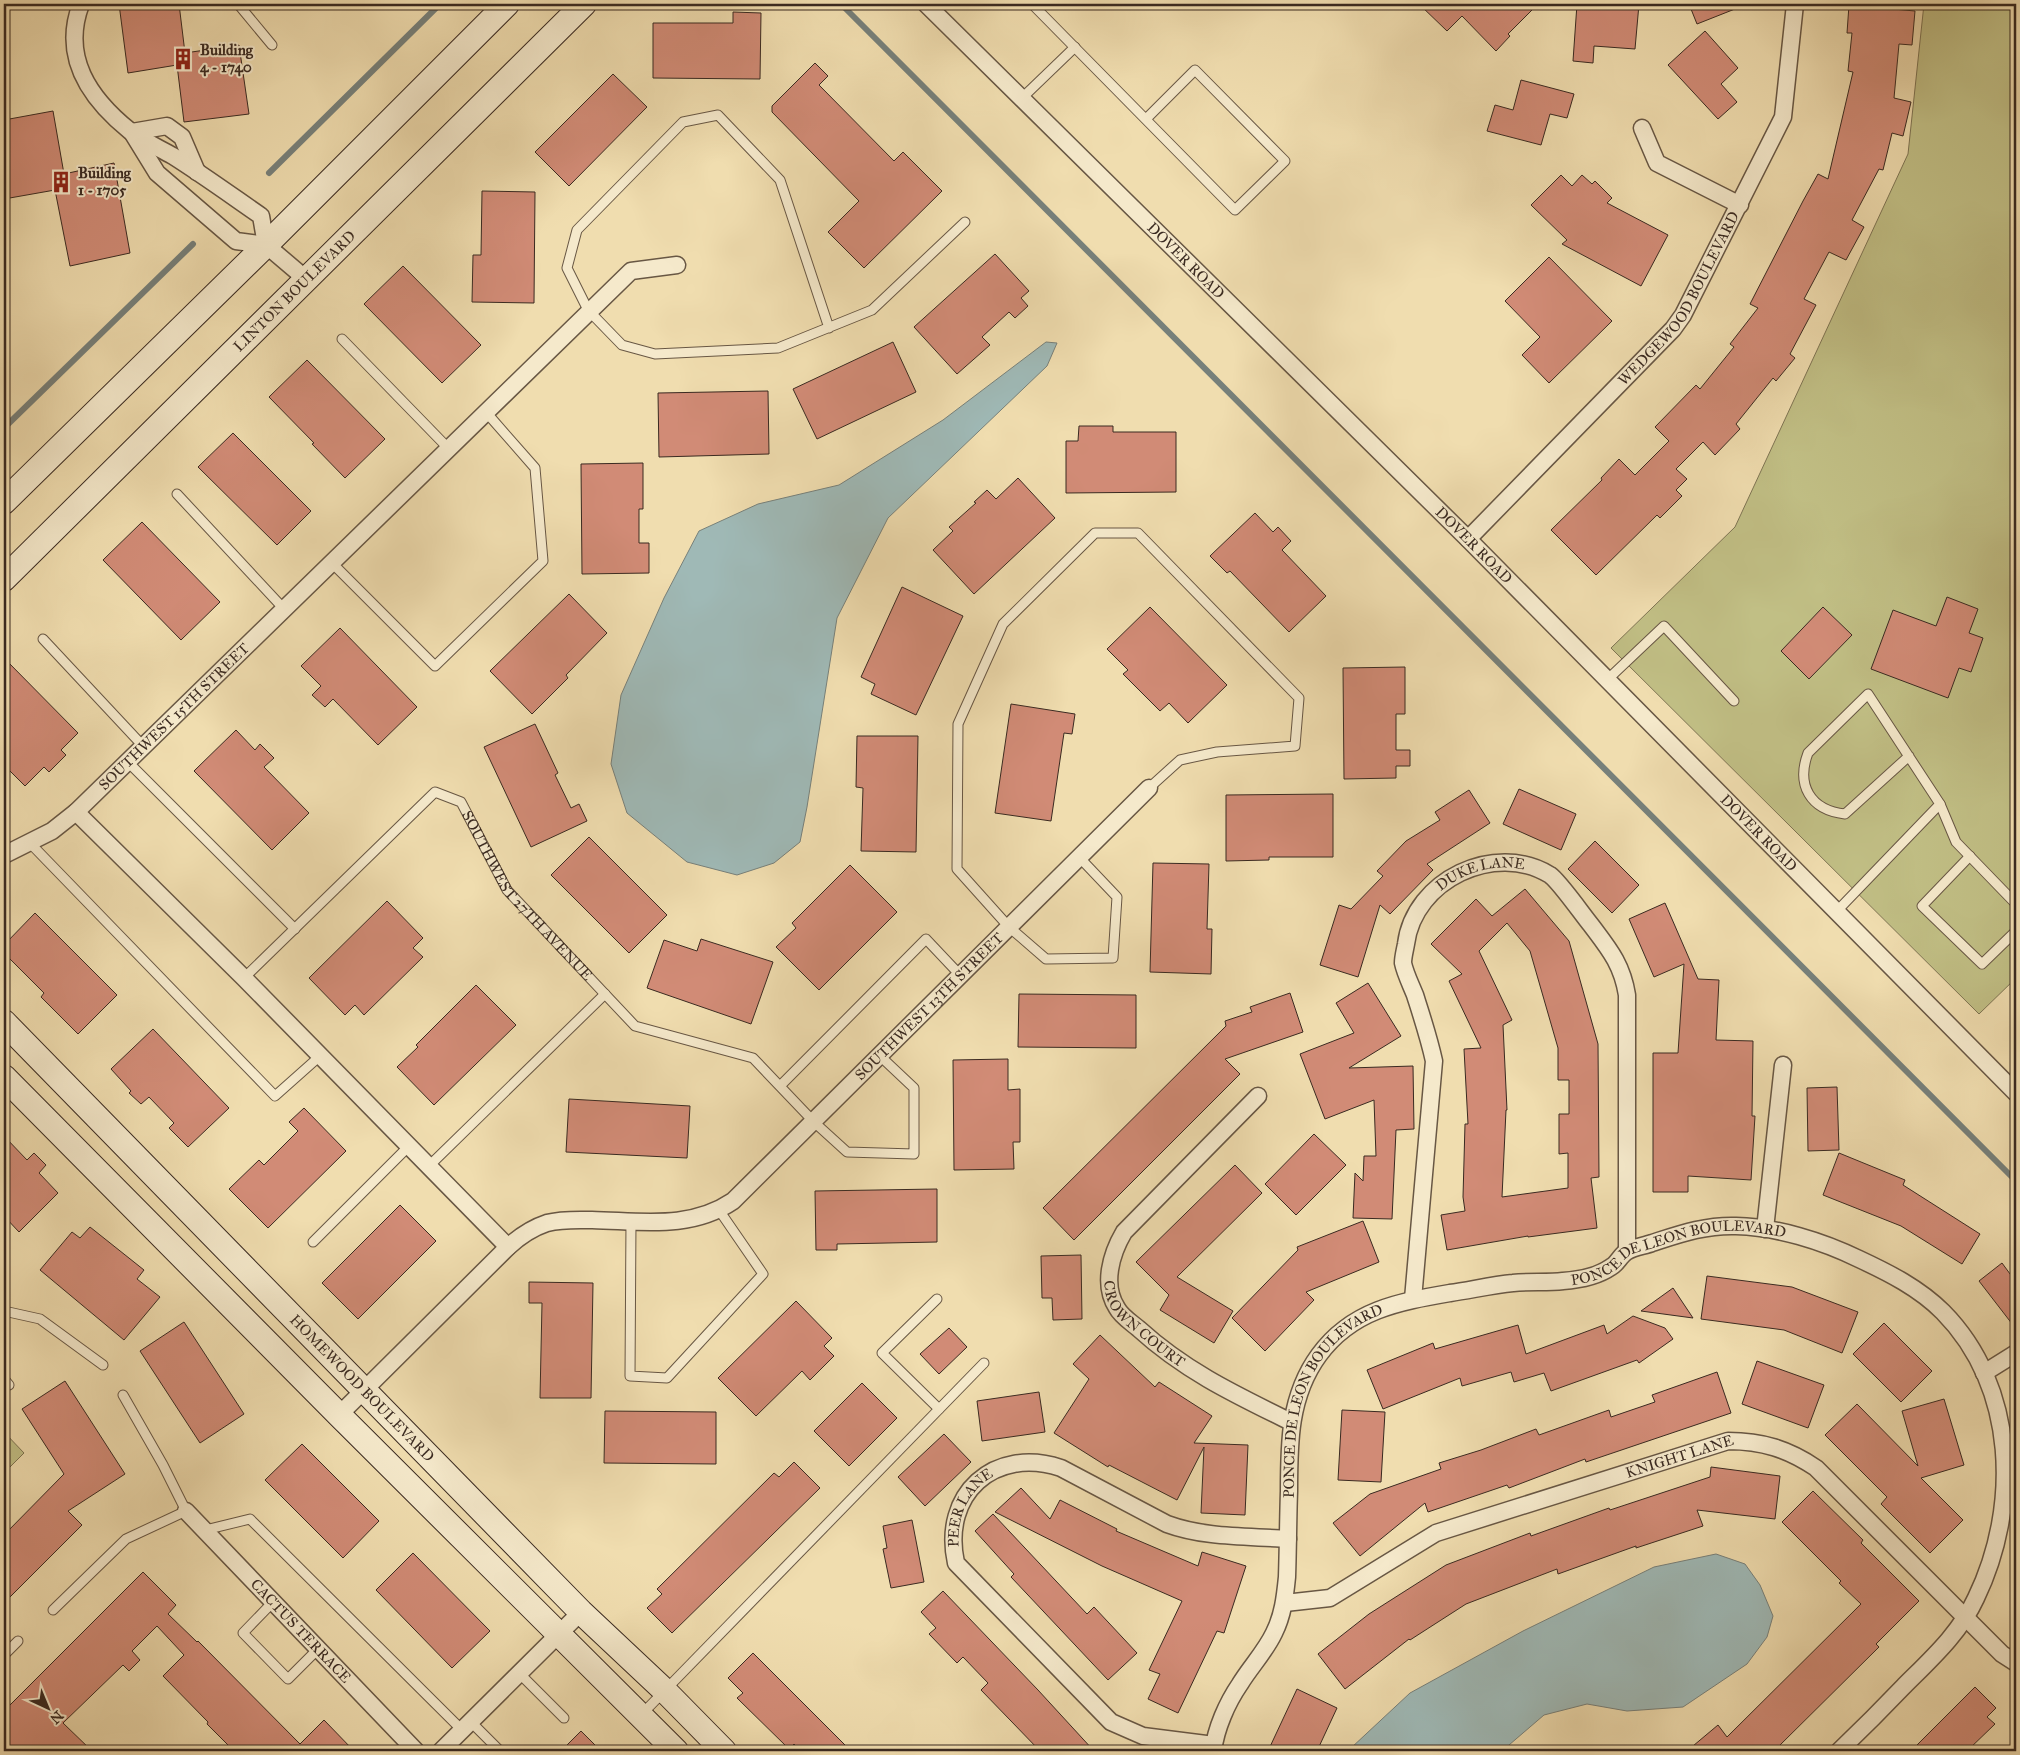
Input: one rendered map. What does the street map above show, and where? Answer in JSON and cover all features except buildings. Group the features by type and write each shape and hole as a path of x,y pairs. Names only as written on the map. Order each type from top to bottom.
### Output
{"street":[{"path":"81,4 74,30 74,47 83,79 91,92 110,113 132,132 261,216 266,245"},
{"path":"4,502 266,245 507,4"},
{"name":"LINTON BOULEVARD","path":"4,579 584,4"},
{"name":"DOVER ROAD","path":"926,4 1468,539 2016,1093"},
{"name":"WEDGEWOOD BOULEVARD","path":"1468,539 1673,329 1683,315 1783,117 1795,4"},
{"path":"132,132 167,126 182,136 196,172"},
{"path":"1642,128 1657,163 1740,205"},
{"path":"132,132 157,173 236,241 266,245 306,279"},
{"name":"SOUTHWEST 15TH STREET","path":"4,855 52,831 76,812 630,271 677,265"},
{"name":"SOUTHWEST 13TH STREET","path":"712,1214 733,1201 1149,788"},
{"path":"76,812 244,978 508,1247"},
{"name":"DUKE LANE","path":"1414,1299 1434,1061 1427,1031 1403,962 1406,938 1416,914 1430,894 1457,874 1488,864 1505,862 1521,865 1538,869 1552,876 1609,948 1618,962 1624,978 1627,995 1628,1250"},
{"name":"HOMEWOOD BOULEVARD","path":"4,1022 581,1612 664,1690 724,1751"},
{"path":"1765,1229 1783,1065"},
{"path":"4,1077 676,1751"},
{"name":"CROWN COURT","path":"1258,1096 1124,1232 1116,1245 1112,1259 1111,1293 1117,1309 1155,1344 1215,1384 1291,1422"},
{"path":"339,1415 519,1236 533,1228 564,1220 673,1222 712,1214"},
{"name":"PONCE DE LEON BOULEVARD","path":"1214,1748 1225,1712 1239,1684 1267,1647 1278,1625 1284,1602 1287,1577 1291,1422 1301,1386 1308,1371 1328,1344 1353,1322 1383,1307 1414,1299 1516,1282 1564,1281 1581,1278 1612,1267 1628,1250 1695,1229 1725,1226 1765,1229 1812,1240 1844,1252 1890,1274 1918,1291 1942,1311 1962,1334 1984,1373 2001,1426 2006,1462 2005,1498 2000,1534 1990,1568 1966,1617 1944,1646 1839,1751"},
{"path":"1984,1373 2016,1354"},
{"name":"KNIGHT LANE","path":"1284,1602 1330,1598 1436,1532 1728,1441 1744,1441 1774,1446 1803,1459 1816,1468 2002,1654 2016,1663"},
{"name":"PEER LANE","path":"1214,1748 1144,1736 1111,1722 956,1563 952,1549 954,1520 968,1493 989,1473 1017,1463 1032,1462 1046,1463 1061,1468 1167,1524 1184,1530 1200,1533 1288,1539"},
{"name":"CACTUS TERRACE","path":"186,1511 416,1751"},
{"path":"441,1751 581,1612"}],"lane":[{"path":"238,4 272,45"},
{"path":"1032,4 1235,210 1285,161 1195,70 1146,119"},
{"path":"1021,99 1075,47"},
{"path":"829,328 780,180 718,115 682,122 577,230 567,268 588,310 622,345 655,354 778,348 829,328 872,310 965,222"},
{"path":"342,339 448,448"},
{"path":"332,562 435,666 543,561 535,468 486,411"},
{"path":"177,494 284,609"},
{"path":"1079,858 1117,897 1113,958 1046,958 1009,927 957,869 958,724 1003,624 1095,532 1138,533 1299,698 1295,746 1217,752 1180,760 1149,788"},
{"path":"1607,680 1664,626 1734,701"},
{"path":"44,639 143,746"},
{"path":"1909,756 1845,814 1833,812 1822,807 1812,799 1806,789 1803,777 1804,764 1808,753 1868,694 1909,756 1940,804 1956,842 2016,904"},
{"path":"128,762 295,929"},
{"name":"SOUTHWEST 27TH AVENUE","path":"244,978 435,792 461,802 508,890 635,1026 753,1058 781,1085 814,1122 846,1152 914,1154 914,1088 879,1055"},
{"path":"1836,911 1940,804"},
{"path":"29,842 275,1096 320,1056"},
{"path":"1970,856 1922,906 1982,964 2016,930"},
{"path":"781,1085 926,940 960,975"},
{"path":"429,1166 605,994"},
{"path":"313,1242 409,1146"},
{"path":"631,1221 630,1376 667,1378 764,1274 712,1214"},
{"path":"937,1300 882,1353 939,1409"},
{"path":"4,1311 40,1320 103,1364"},
{"path":"640,1716 984,1363"},
{"path":"53,1610 126,1539 186,1511 123,1395"},
{"path":"205,1530 250,1519 466,1726 500,1751"},
{"path":"274,1602 243,1633 288,1679 318,1649"},
{"path":"4,1655 18,1641"},
{"path":"519,1674 564,1718"}],"shaded area":[{"path":"1924,4 2016,4 2016,978 1979,1014 1611,648 1735,527 1908,154"},
{"path":"4,1432 24,1453 4,1473"}],"water":[{"path":"1046,342 1057,343 1047,366 888,518 837,618 800,842 774,863 737,875 687,862 627,813 611,764 621,695 664,598 699,531 758,504 839,485 943,420"},
{"path":"1716,1554 1745,1564 1760,1585 1773,1616 1767,1637 1747,1664 1683,1707 1627,1711 1587,1704 1544,1715 1502,1751 1350,1751 1410,1693 1523,1631 1654,1567"}],"waterway":[{"path":"269,173 440,4"},
{"path":"841,4 2016,1181"},
{"path":"4,428 193,244"}],"place":[{"name":"Building 4 - 1740","path":"183,59"},
{"name":"Building 1 - 1705","path":"61,182"}]}
